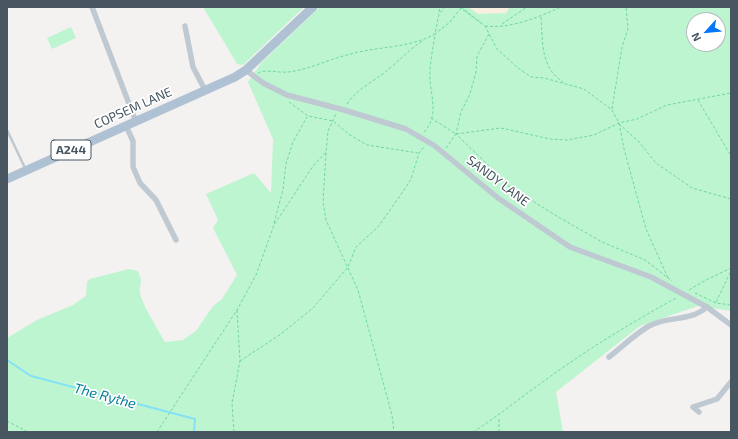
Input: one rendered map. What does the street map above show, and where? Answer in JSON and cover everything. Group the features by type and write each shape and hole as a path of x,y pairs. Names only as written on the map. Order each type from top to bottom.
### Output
{"main road":[{"name":"A244","path":"246,70 313,7"},
{"name":"COPSEM LANE","path":"7,179 235,77 246,70"}],"street":[{"path":"92,7 136,122"},
{"path":"185,26 193,67 205,90"},
{"name":"SANDY LANE","path":"246,70 254,78 287,95 341,109 406,129 442,152 498,198 570,247 674,286 683,294 707,307 731,325"},
{"path":"126,126 133,141 133,167 140,183 156,200 176,240"},
{"path":"609,356 649,326 672,319 693,317 707,307"},
{"path":"699,412 693,407 717,399 731,382"}],"lane":[{"path":"7,130 26,170"}],"path":[{"path":"420,137 429,128 434,106 430,81 435,34 440,7"},
{"path":"439,14 445,7"},
{"path":"394,432 392,415 384,391 373,340 358,290 326,220 324,202 328,131 341,109 349,100 390,68 412,48 435,34 450,22 461,7 485,26 497,49 518,68 530,76 584,89 612,110 619,123 624,150 646,229 669,279 674,286"},
{"path":"500,25 514,18 527,7"},
{"path":"485,26 522,22 541,16 561,7"},
{"path":"612,110 622,47 628,29 626,7"},
{"path":"541,16 545,58 554,76 566,84"},
{"path":"442,152 456,134 461,112 470,94 476,72 477,56 489,34"},
{"path":"254,78 259,71 288,72 346,55 377,48 398,47 426,39"},
{"path":"279,92 308,116 333,121 350,135 367,145 419,153"},
{"path":"456,134 502,128 550,139 567,140 594,135 619,123 637,119 667,105 731,93"},
{"path":"698,100 731,156"},
{"path":"157,432 237,310 256,274 274,225 283,190 286,164 293,142 308,116"},
{"path":"431,118 456,134 490,166 502,182 555,216 602,242 646,260 669,279 674,286"},
{"path":"619,123 638,141 656,163 692,188 731,199"},
{"path":"240,361 281,334 313,308 348,267 356,247 378,226 404,190 411,178 419,153 428,142"},
{"path":"274,225 313,166 326,152"},
{"path":"731,268 706,280 689,291 716,303 731,305"},
{"path":"716,303 731,271"},
{"path":"473,432 500,416 540,384 618,331 683,294"},
{"path":"234,432 232,403 240,361 237,310"},
{"path":"499,432 500,416"},
{"path":"7,421 28,432"}],"green space":[{"path":"203,7 304,7 243,65 237,64"},
{"path":"320,7 731,7 731,311 698,306 640,326 556,392 563,432 7,432 7,338 37,320 73,305 86,296 87,282 90,279 129,269 138,271 141,281 141,296 165,342 183,340 196,331 213,306 222,299 237,275 213,228 218,220 206,194 254,173 271,193 273,139 248,82 261,63"},
{"path":"71,27 76,38 52,49 47,38"}],"sand":[{"path":"468,7 510,7 506,13 478,14"}],"waterway":[{"name":"The Rythe","path":"7,360 31,376 195,419 194,432"}]}
